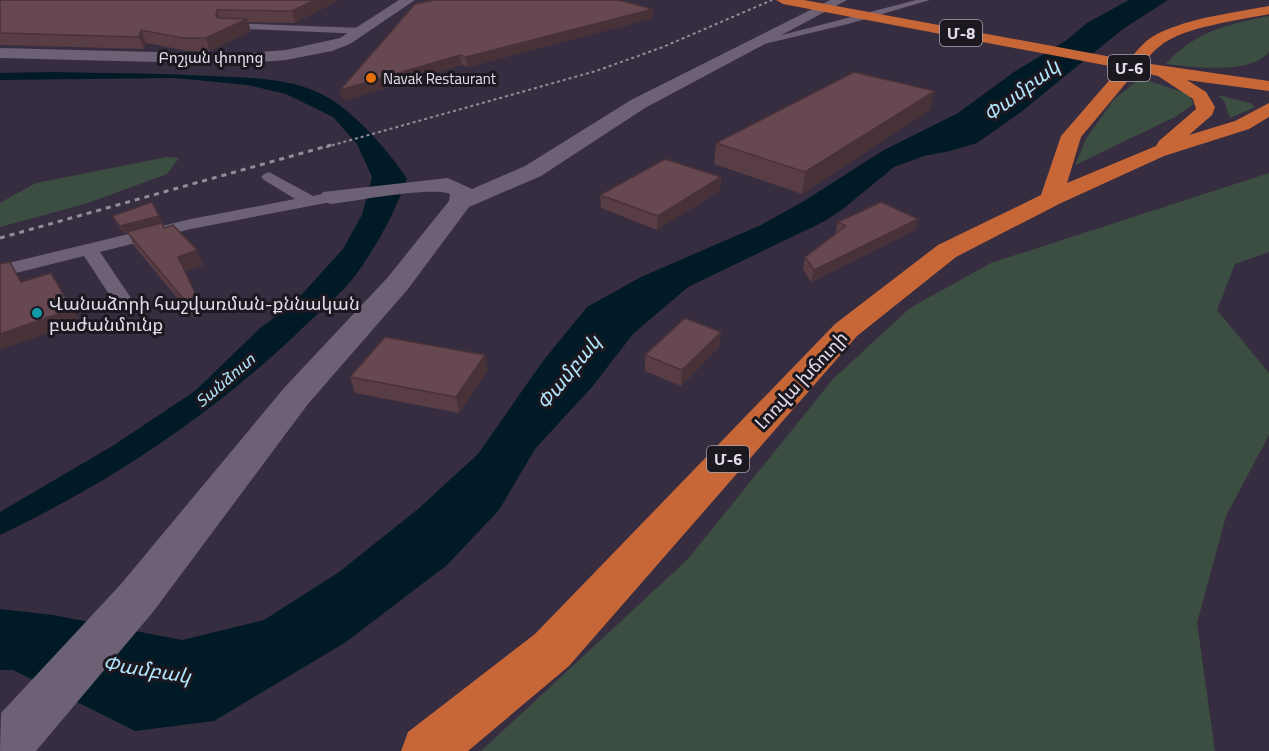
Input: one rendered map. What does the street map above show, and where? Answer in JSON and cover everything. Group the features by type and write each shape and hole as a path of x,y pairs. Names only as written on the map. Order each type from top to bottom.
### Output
{"highway":[{"name":"Մ-8","path":"783,0 1161,70 1269,86"},
{"name":"Մ-6","path":"1051,199 1071,136 1118,80 1156,41 1209,22 1269,10"},
{"name":"Մ-6","path":"1161,70 1224,73 1269,69"},
{"name":"Մ-8","path":"1161,70 1215,88 1269,99"},
{"name":"Մ-6","path":"1157,152 1205,111 1206,107 1200,96 1161,70"},
{"name":"Մ-6","path":"1051,199 1157,152 1242,125 1269,109"},
{"name":"Լոռվա խճուղի","path":"427,751 552,650 846,330 947,251 1051,199"}],"street":[{"name":"Բոշյան փողոց","path":"0,53 262,57 332,46 363,31 408,0"},
{"path":"13,741 137,598 296,396 398,284 461,202 533,171 638,104 840,0"},
{"path":"321,199 412,187 448,185 462,191 461,202"}],"lane":[{"path":"756,43 926,0"},
{"path":"225,26 363,31"},
{"path":"269,177 321,199"},
{"path":"0,271 256,210 321,199"},
{"path":"89,249 123,301"}],"green space":[{"path":"1269,16 1269,52 1260,59 1249,64 1220,68 1166,64 1188,44 1200,37 1226,26"},
{"path":"1141,78 1188,94 1194,104 1175,117 1075,165 1086,139 1114,99"},
{"path":"1218,95 1250,103 1255,107 1230,118 1224,101"},
{"path":"167,157 179,158 167,174 85,204 0,227 0,203 36,183"},
{"path":"1269,173 1269,252 1235,264 1217,310 1269,373 1269,435 1226,516 1197,623 1215,751 481,751 688,559 833,379 910,308 991,263"}],"water":[{"name":"Փամբակ","path":"1129,0 1168,0 1123,29 1021,112 977,143 924,156 894,167 843,209 823,222 688,287 633,334 592,387 535,449 499,510 447,565 346,642 214,721 135,731 13,670 0,670 0,609 53,615 182,640 264,620 339,572 418,509 478,454 543,361 587,307 641,277 761,225 804,201 884,150 958,113 1014,72 1067,40 1087,23"},
{"name":"Տանձուտ","path":"52,72 240,77 285,82 314,90 338,104 360,123 407,178 381,236 354,277 338,295 256,370 223,398 152,449 78,495 0,535 0,512 114,445 195,391 260,328 292,305 343,249 362,215 372,177 357,144 333,117 286,94 247,85 175,78 0,80 0,73"}],"building":[{"path":"0,0 315,0 292,11 217,10 218,18 247,19 206,38 183,38 141,30 139,37 0,33"},
{"path":"434,0 618,0 653,9 466,57 460,55 340,90 415,4"},
{"path":"854,72 935,91 805,172 716,143"},
{"path":"665,159 721,177 658,216 600,195"},
{"path":"152,202 159,216 120,226 112,216"},
{"path":"881,202 918,219 814,270 805,257 846,226 838,222"},
{"path":"162,223 164,228 173,225 197,250 178,257 197,297 187,303 127,232"},
{"path":"10,262 21,282 51,273 72,309 0,334 0,264"},
{"path":"685,318 721,332 682,370 645,355"},
{"path":"385,337 485,355 456,397 350,377"}],"railway":[{"path":"326,147 596,71 663,47 772,0"},
{"path":"0,238 331,145"}],"place":[{"name":"Navak Restaurant","path":"371,78"},
{"name":"Վանաձորի հաշվառման-քննական բաժանմունք","path":"37,313"}]}
